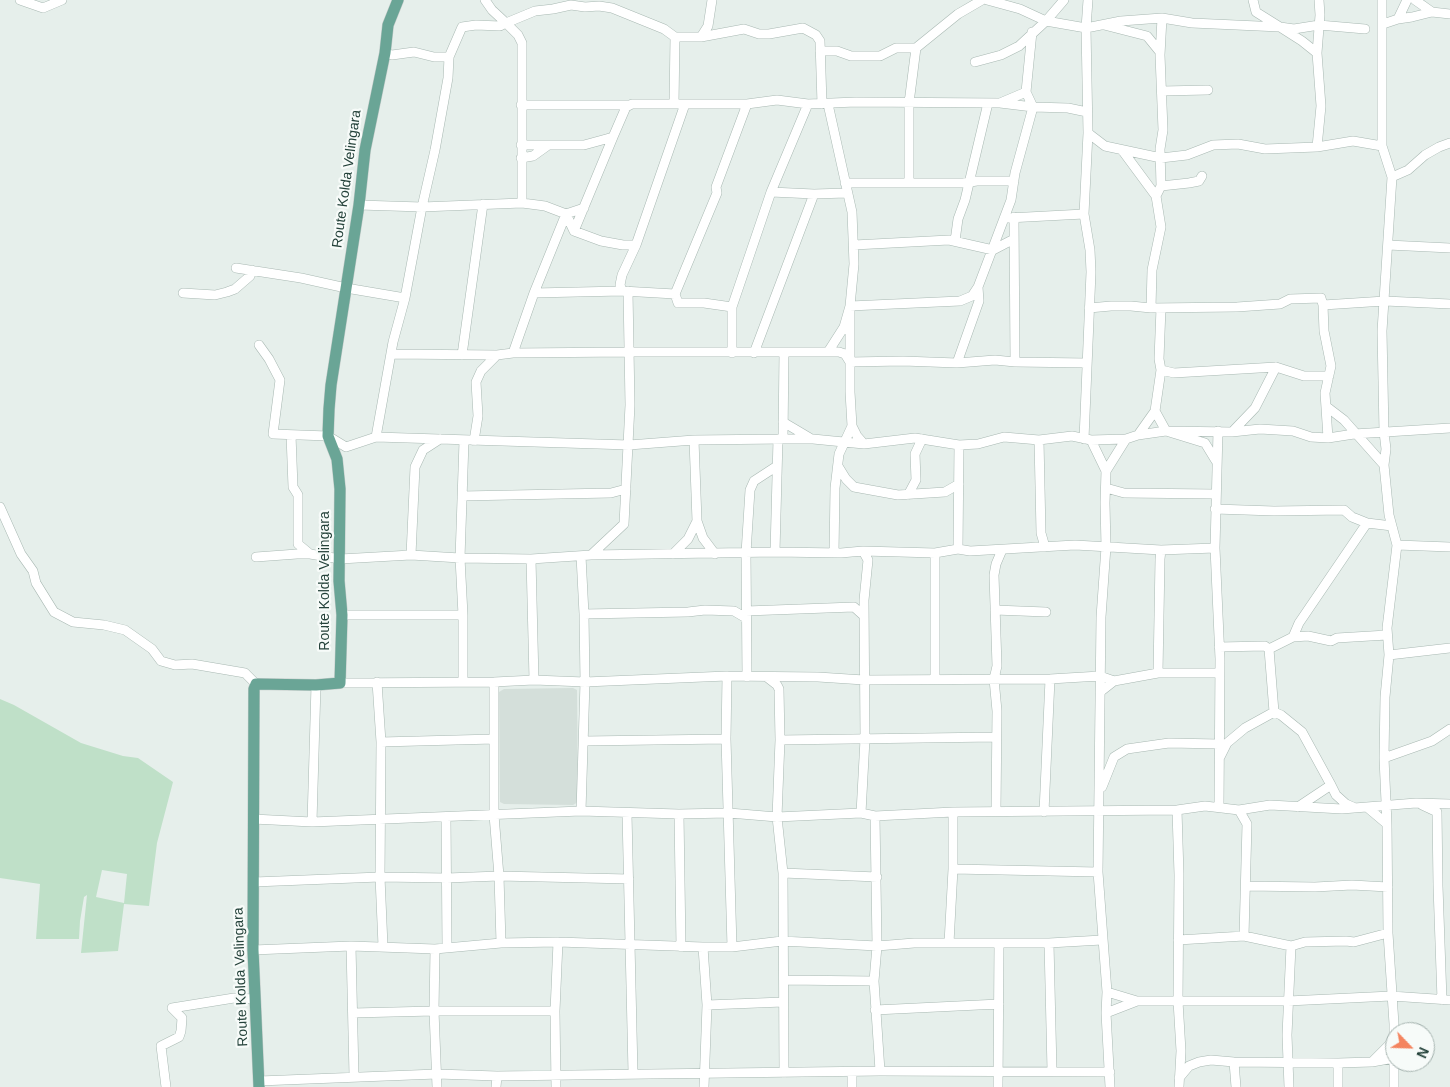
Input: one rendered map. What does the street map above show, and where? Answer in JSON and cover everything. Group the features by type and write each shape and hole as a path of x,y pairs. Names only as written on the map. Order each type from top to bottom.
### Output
{"main road":[{"name":"Route Kolda Velingara","path":"340,683 342,615 339,581 339,477 336,458 328,436 331,385 360,204 365,150 385,53 388,25 396,0"},
{"path":"256,684 316,685 340,683"},
{"name":"Route Kolda Velingara","path":"256,684 254,689 253,950 259,1084"}],"street":[{"path":"20,0 43,8 62,0"},
{"path":"485,0 492,10 518,35 522,43 522,203"},
{"path":"701,37 708,26 712,0"},
{"path":"820,51 837,51 851,56 880,56 896,48 916,48 958,14 982,0"},
{"path":"987,0 1020,9 1046,21 1086,28 1122,21 1162,18 1192,23 1294,29 1319,25 1365,29"},
{"path":"975,62 1011,51 1027,40 1032,32 1046,21 1064,0"},
{"path":"1088,0 1086,28 1086,112 1088,133 1084,214 1090,250 1091,272 1087,364 1088,439 1106,471 1104,504 1106,547 1101,617 1098,872 1107,992 1106,1013 1110,1087"},
{"path":"1253,0 1256,12 1317,52"},
{"path":"1317,147 1321,106 1317,52 1319,0"},
{"path":"1382,0 1382,146 1392,177 1382,331 1386,449 1384,465 1389,515 1397,546 1387,635 1384,758 1388,934 1393,1022"},
{"path":"1398,19 1407,0"},
{"path":"1415,0 1432,12"},
{"path":"376,437 391,354 405,298 435,150 448,78 449,57 462,27 476,25 500,26 535,11 553,9 573,2 585,6 593,3 612,8 664,29 675,37 701,37 744,29 759,34 769,34 804,28 816,35 820,41 825,104 852,212 854,245 850,306 852,426 864,444"},
{"path":"1383,24 1432,12 1450,14"},
{"path":"1156,196 1161,186 1162,158 1160,149 1163,130 1160,52 1162,18"},
{"path":"1103,25 1147,36 1160,52"},
{"path":"1015,362 1014,239 1010,217 1014,181 1033,107 1026,92 1032,32"},
{"path":"674,104 675,37"},
{"path":"909,183 909,103 916,48"},
{"path":"385,53 392,55 414,52 434,57 449,57"},
{"path":"1162,91 1208,90"},
{"path":"1000,103 1026,92"},
{"path":"521,105 747,104 777,100 808,104 856,102 1000,103 1033,107 1068,108 1086,112"},
{"path":"955,241 958,219 965,200 988,103"},
{"path":"591,555 624,524 624,500 629,445 630,352 625,291 620,285 622,275 636,245 685,104"},
{"path":"732,307 678,302 675,294 716,192 716,187 747,104"},
{"path":"732,352 732,307 771,192 808,104"},
{"path":"574,232 613,136 628,105"},
{"path":"1088,133 1105,146 1162,158 1187,155 1213,145 1238,144 1265,149 1317,147 1353,141 1382,146"},
{"path":"521,146 584,145 613,136"},
{"path":"1392,177 1408,170 1425,155 1450,142"},
{"path":"521,158 533,156 547,146"},
{"path":"1122,150 1156,196 1161,227 1152,270 1160,370 1154,411 1138,435"},
{"path":"1161,186 1190,184 1199,181 1202,176"},
{"path":"845,183 963,184 968,182 1014,181"},
{"path":"771,192 846,193"},
{"path":"754,353 814,194"},
{"path":"360,204 422,207 522,203 545,206 566,214 584,208"},
{"path":"462,354 483,204"},
{"path":"566,214 574,232 601,241 636,245"},
{"path":"514,353 534,293 566,214"},
{"path":"1010,217 1084,214"},
{"path":"958,363 978,287 993,250 1010,217"},
{"path":"854,245 955,241 993,250 1014,239"},
{"path":"623,245 631,255"},
{"path":"1388,245 1450,248"},
{"path":"236,268 301,278 405,298"},
{"path":"183,293 215,295 227,292 235,289 250,276 252,270"},
{"path":"534,293 625,291 675,294"},
{"path":"1089,308 1131,306 1156,308 1237,307 1280,304 1290,299 1321,298 1324,331 1331,366 1325,393 1328,438"},
{"path":"850,306 975,299"},
{"path":"1323,305 1385,301 1450,304"},
{"path":"828,352 844,326 850,306"},
{"path":"259,345 280,380 273,434 328,436 346,447 376,437 629,445 694,440 780,439 813,439 864,444 898,439 922,439 959,445 978,444 1004,437 1039,440 1072,436 1088,439 1126,439 1138,435 1166,431 1232,432 1260,429 1293,431 1311,437 1328,438 1354,434 1450,428"},
{"path":"775,552 777,466 783,422 784,352"},
{"path":"391,354 828,352 845,354 850,362"},
{"path":"474,441 478,416 476,382 481,371 497,355"},
{"path":"850,362 958,363 995,360 1087,364"},
{"path":"1160,370 1174,373 1276,367 1304,376 1329,376"},
{"path":"1232,432 1254,408 1276,367"},
{"path":"1327,407 1344,420 1354,434 1384,465"},
{"path":"1154,411 1166,431 1205,443 1216,461"},
{"path":"783,422 813,439"},
{"path":"834,553 835,488 840,449 852,426"},
{"path":"1218,431 1215,548 1219,647 1219,807"},
{"path":"290,435 293,487 298,495 298,544 310,554"},
{"path":"411,555 415,467 423,450 440,439"},
{"path":"917,489 915,454 922,439"},
{"path":"1106,471 1126,439"},
{"path":"694,440 696,520 703,538 715,554"},
{"path":"1039,440 1041,534 1045,547"},
{"path":"463,682 463,615 460,558 464,441"},
{"path":"958,550 960,502 959,445"},
{"path":"747,677 746,552 752,484 777,466"},
{"path":"838,466 846,479 854,487 898,495 908,495 917,489 945,492 960,502"},
{"path":"945,492 959,484"},
{"path":"1106,488 1124,493 1215,494"},
{"path":"462,496 611,493 626,489"},
{"path":"611,493 624,500"},
{"path":"1104,504 1124,493"},
{"path":"0,507 21,554 33,571 36,583 54,612 73,622 104,625 125,630 152,649 161,661 174,665 192,664 245,673 256,684"},
{"path":"1216,509 1274,511 1344,510 1352,517 1367,523 1392,526"},
{"path":"673,554 688,539 696,520"},
{"path":"1293,637 1300,623 1367,523"},
{"path":"1032,547 1041,534"},
{"path":"256,557 310,554 340,559 411,555 531,559 591,555 746,552 834,553 863,551 935,553 958,550 1002,550 1075,545 1162,550 1215,548"},
{"path":"1397,546 1450,547"},
{"path":"996,811 997,711 994,679 997,666 994,576 996,564 1002,550"},
{"path":"1158,673 1160,559 1162,550"},
{"path":"861,813 865,740 864,600 868,560 863,551"},
{"path":"935,553 935,679"},
{"path":"581,556 585,682 581,811"},
{"path":"531,559 534,680"},
{"path":"584,614 854,607 864,600"},
{"path":"854,607 864,616"},
{"path":"995,610 1046,612"},
{"path":"342,615 463,615"},
{"path":"1269,649 1293,637 1308,636 1331,641 1337,638 1387,635"},
{"path":"1219,647 1265,646 1269,649"},
{"path":"1388,655 1450,648"},
{"path":"1269,649 1274,712"},
{"path":"1100,692 1114,681 1158,673 1219,673"},
{"path":"340,683 534,680 585,682 727,676 768,678 818,677 864,680 1050,679 1100,676 1114,681"},
{"path":"727,676 726,739 732,947"},
{"path":"768,678 779,689 780,740 777,817 783,873 784,1073"},
{"path":"1044,812 1050,679"},
{"path":"378,682 381,742 380,877 383,946"},
{"path":"494,682 494,815 499,876 500,943"},
{"path":"312,822 316,685"},
{"path":"1219,759 1227,743 1245,728 1274,712"},
{"path":"1274,712 1281,715 1302,732 1336,795 1354,808"},
{"path":"1384,758 1432,741 1450,729"},
{"path":"780,740 996,737"},
{"path":"381,742 494,739"},
{"path":"584,741 726,739"},
{"path":"1100,793 1114,757 1127,749 1169,744 1219,744"},
{"path":"1298,807 1331,785"},
{"path":"254,819 312,822 581,811 628,814 729,813 777,817 861,813 875,816 996,811 1176,810 1205,806 1239,810 1270,806 1368,808 1416,803 1448,804"},
{"path":"1416,803 1437,812"},
{"path":"1437,812 1448,804"},
{"path":"1244,936 1247,886 1247,824 1256,808"},
{"path":"1368,808 1387,824"},
{"path":"1176,810 1179,875 1178,1001 1181,1051 1179,1082"},
{"path":"1239,810 1247,824"},
{"path":"949,943 953,870 953,812"},
{"path":"1107,992 1137,1001 1288,1001 1392,996 1446,1000 1438,886 1437,812"},
{"path":"628,814 633,1073"},
{"path":"679,814 681,947"},
{"path":"875,816 877,946 874,982 880,1071"},
{"path":"446,817 447,947"},
{"path":"953,870 1098,872"},
{"path":"783,873 877,877"},
{"path":"254,882 380,877 629,878"},
{"path":"1247,886 1315,887 1352,885 1388,887"},
{"path":"1178,940 1244,936 1291,946 1305,942 1354,942 1388,934"},
{"path":"253,950 351,946 434,949 500,943 558,942 630,946 732,947 782,941 877,946 949,943 1049,943 1102,940"},
{"path":"556,1087 555,1011 558,942"},
{"path":"998,1087 999,943"},
{"path":"1049,943 1052,1071"},
{"path":"351,946 354,1076"},
{"path":"1289,1087 1290,1062 1287,1035 1291,946"},
{"path":"703,947 707,1005 703,1073 704,1087"},
{"path":"434,949 434,1010 438,1087"},
{"path":"784,980 874,982"},
{"path":"166,1087 161,1046 179,1038 182,1031 182,1018 172,1008 234,998 255,999"},
{"path":"1106,1013 1137,1001"},
{"path":"707,1005 783,1002"},
{"path":"875,1010 999,1004"},
{"path":"353,1014 434,1010 555,1011"},
{"path":"1372,1062 1385,1049"},
{"path":"1181,1051 1199,1062"},
{"path":"1179,1082 1189,1066 1199,1062 1222,1060 1234,1062 1338,1063 1385,1060"},
{"path":"1234,1062 1236,1087"},
{"path":"1338,1063 1338,1087"},
{"path":"259,1084 354,1076 437,1074 496,1076 880,1071 1110,1072"},
{"path":"852,1072 852,1087"},
{"path":"1394,1072 1394,1087"},
{"path":"496,1076 496,1087"}],"shaded area":[{"path":"573,688 577,690 578,802 573,805 504,804 500,802 499,692 504,689"}],"green space":[{"path":"0,699 81,743 123,756 138,758 173,782 157,843 149,906 124,904 118,951 81,953 87,895 84,897 79,939 36,939 40,884 0,878","holes":["102,870 127,874 124,903 96,897"]}]}
